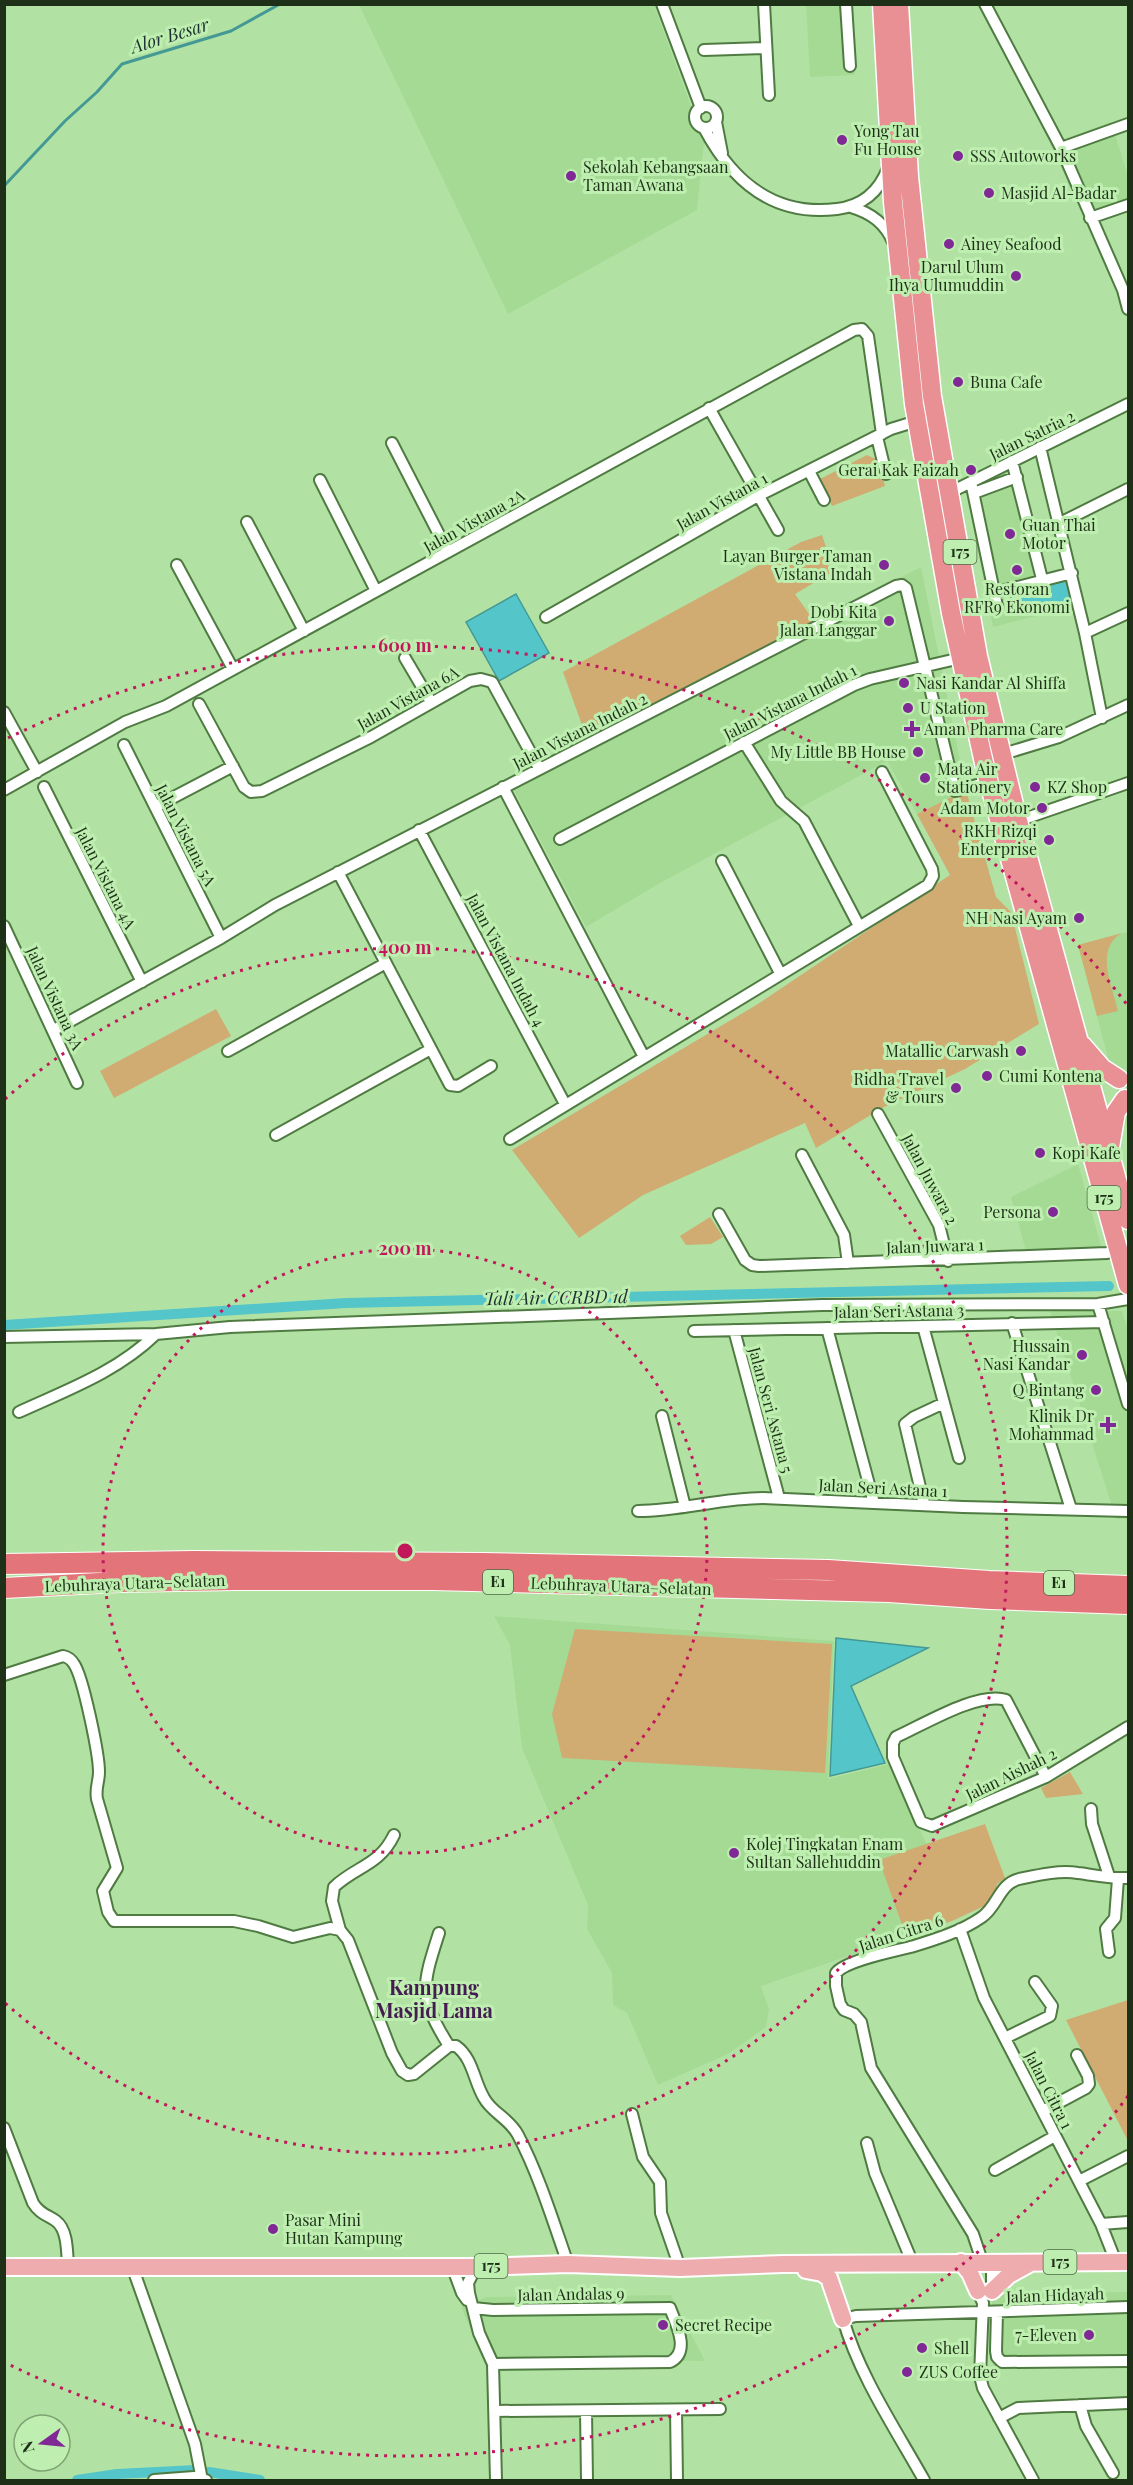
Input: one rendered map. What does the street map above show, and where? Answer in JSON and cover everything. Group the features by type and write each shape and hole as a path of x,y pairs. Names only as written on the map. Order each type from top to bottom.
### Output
{"highway":[{"name":"175","path":"882,4 890,159 917,421 961,658 990,786 1082,1089 1128,1285"},
{"name":"175","path":"898,4 909,177 932,396 978,656 1000,755 1077,1039 1082,1089"},
{"path":"1077,1039 1092,1058 1119,1079"},
{"path":"1109,1154 1116,1112 1125,1099"},
{"name":"175","path":"1087,1108 1109,1154 1128,1220"},
{"name":"Lebuhraya Utara–Selatan","path":"4,1564 194,1561 493,1563 828,1570 1128,1604"},
{"name":"Lebuhraya Utara–Selatan","path":"4,1588 225,1580 434,1580 879,1592 1128,1586"}],"main road":[{"name":"175","path":"4,2266 476,2267 568,2264 680,2268 791,2264 1122,2262"},
{"path":"978,2263 970,2273 984,2300 1015,2271 1029,2263"},
{"path":"791,2264 797,2268 826,2274 843,2319"}],"street":[{"path":"662,4 701,108"},
{"path":"764,4 769,95"},
{"path":"846,4 850,66"},
{"path":"900,50 907,20 907,4"},
{"path":"985,4 1061,148 1123,290 1128,309"},
{"path":"704,50 766,48"},
{"path":"727,165 720,145 714,111 708,107 701,108 695,117 697,124 704,128 727,165 762,195 784,206 821,211 851,207 865,199 877,188 885,175 890,159"},
{"path":"704,128 711,127 716,122"},
{"path":"1061,148 1128,124"},
{"path":"1090,218 1128,205"},
{"path":"851,207 868,213 882,224 892,239 899,262"},
{"name":"Jalan Vistana 2A","path":"4,790 125,722 166,706 709,408 859,329 868,336 879,436"},
{"name":"Jalan Satria 2","path":"949,493 1128,404"},
{"path":"709,408 778,530"},
{"name":"Jalan Vistana 1","path":"546,616 758,496 891,429 917,421"},
{"path":"879,436 886,474"},
{"path":"392,443 448,552"},
{"path":"1040,447 1060,523 1102,718"},
{"path":"1012,461 1042,579"},
{"path":"809,471 824,500"},
{"path":"974,493 1017,477"},
{"path":"320,480 376,591"},
{"path":"971,482 997,606"},
{"path":"1060,523 1128,493"},
{"path":"247,522 304,631"},
{"path":"177,565 233,669"},
{"path":"994,593 1071,573"},
{"name":"Jalan Vistana Indah 2","path":"54,1030 221,938 275,905 900,585 906,588 924,665"},
{"path":"1085,633 1128,613"},
{"path":"405,658 431,702"},
{"name":"Jalan Vistana Indah 1","path":"560,839 854,685 924,665 961,658"},
{"path":"924,665 955,791 977,785 990,786"},
{"name":"Jalan Vistana 6A","path":"232,766 244,787 251,792 262,791 371,737 470,681 481,679 492,682 539,768"},
{"path":"155,807 232,766 199,704"},
{"path":"1000,755 1059,737 1128,705"},
{"path":"4,712 37,772"},
{"path":"744,742 771,788 786,807 804,821 859,926"},
{"name":"Jalan Vistana 5A","path":"124,745 221,938"},
{"path":"510,1139 928,885 933,876 928,859 882,772"},
{"path":"1018,821 1128,783"},
{"name":"Jalan Vistana 4A","path":"44,787 142,982"},
{"path":"503,787 644,1057"},
{"name":"Jalan Vistana Indah 4","path":"419,830 565,1104"},
{"path":"722,861 780,973"},
{"path":"338,872 452,1087 458,1086 490,1066"},
{"name":"Jalan Vistana 3A","path":"4,926 77,1083"},
{"path":"228,1051 386,963"},
{"path":"276,1135 431,1049"},
{"name":"Jalan Juwara 2","path":"878,1114 936,1218 943,1236 948,1261"},
{"path":"802,1155 844,1235 848,1263"},
{"name":"Jalan Juwara 1","path":"719,1214 735,1246 745,1260 752,1265 766,1267 948,1261 1089,1254 1119,1250"},
{"path":"4,1336 156,1334 230,1327 812,1306 1098,1304 1128,1299"},
{"path":"1098,1304 1128,1404"},
{"name":"Jalan Seri Astana 3","path":"694,1331 1104,1322"},
{"path":"1011,1323 1071,1509"},
{"path":"923,1326 959,1458"},
{"path":"827,1328 874,1503"},
{"name":"Jalan Seri Astana 5","path":"734,1330 779,1498"},
{"path":"19,1412 76,1388 131,1354 156,1334"},
{"path":"924,1504 904,1424 944,1403"},
{"path":"662,1416 685,1508"},
{"name":"Jalan Seri Astana 1","path":"638,1511 685,1508 733,1499 779,1498 963,1507 1128,1510"},
{"path":"4,1675 63,1656 71,1659 76,1667 99,1771 95,1789 97,1799 117,1868 103,1891 108,1912 114,1921 234,1922 258,1926 292,1937 330,1928 340,1930"},
{"name":"Jalan Aishah 2","path":"1046,1777 1006,1700 985,1699 896,1737 893,1743 893,1758 921,1822 928,1826 936,1825 1046,1777 1128,1727"},
{"path":"1091,1809 1092,1824 1118,1878 1115,1918 1106,1929 1109,1952"},
{"path":"394,1834 385,1851 376,1860 333,1887 332,1901 340,1930 348,1941 392,2053 402,2071 408,2075 414,2074 449,2046 456,2046 464,2053 486,2102 505,2117 518,2135 568,2264"},
{"name":"Jalan Citra 6","path":"978,2263 973,2234 871,2068 861,2022 854,2014 844,2010 840,2004 836,1973 843,1967 960,1929 983,1917 998,1901 1003,1888 1018,1880 1059,1873 1118,1878"},
{"name":"Jalan Citra 1","path":"960,1929 979,1986 1122,2262"},
{"path":"439,1933 425,1984 432,2016 449,2046"},
{"path":"1005,2038 1050,2016 1052,2006 1035,1982"},
{"path":"1043,2111 1086,2088 1089,2084 1088,2076 1077,2055"},
{"path":"632,2114 643,2157 660,2182 661,2213 680,2268"},
{"path":"4,2128 36,2207 63,2229 68,2266"},
{"path":"995,2170 1056,2136"},
{"path":"867,2142 875,2173 914,2264"},
{"path":"1079,2181 1128,2156"},
{"path":"1101,2224 1128,2222"},
{"path":"978,2263 984,2300 980,2376 983,2388 1033,2481"},
{"path":"132,2266 192,2434 203,2480 188,2477 154,2481"},
{"path":"452,2266 462,2293 473,2308"},
{"path":"476,2267 468,2283 479,2333 493,2364 495,2481"},
{"name":"Jalan Hidayah","path":"843,2319 984,2300 997,2312 1128,2307"},
{"name":"Jalan Andalas 9","path":"473,2308 493,2310 670,2308 681,2348 678,2356 670,2362 493,2364"},
{"path":"997,2312 996,2351 1000,2361"},
{"path":"843,2319 859,2361 924,2481"},
{"path":"981,2360 1007,2363 1128,2361"},
{"path":"999,2418 1018,2408 1128,2403"},
{"path":"1080,2405 1086,2426 1113,2473"},
{"path":"495,2411 720,2409"},
{"path":"676,2410 677,2481"},
{"path":"586,2411 587,2481"},
{"path":"896,2418 930,2481"}],"shaded area":[{"name":"Sekolah Kebangsaan Taman Awana","path":"359,5 654,5 704,142 697,210 508,314"},
{"path":"806,5 851,5 855,75 810,77"},
{"path":"1111,122 1128,176 1128,211 1088,224 1050,144"},
{"path":"867,455 878,460 885,486 832,506 818,480"},
{"path":"1013,459 1053,612 993,627 965,485"},
{"path":"822,535 834,571 795,594 814,621 587,739 563,672 801,542"},
{"path":"921,567 966,790 917,814 887,761 660,883 586,927 508,779"},
{"path":"966,790 996,897 1011,912 1039,1024 965,1069 884,1107 816,1148 805,1123 643,1195 579,1238 512,1150 758,1004 950,875 917,814"},
{"path":"1128,932 1128,1133 1078,945"},
{"path":"1122,933 1109,948 1107,958 1109,979 1118,1011 1097,1016 1078,945"},
{"path":"216,1009 231,1036 114,1098 100,1071"},
{"path":"1078,1164 1104,1256 1029,1262 1011,1197"},
{"path":"710,1217 723,1237 711,1244 686,1245 680,1236"},
{"path":"1050,1311 1122,1311 1128,1331 1128,1519 1116,1519"},
{"name":"Kolej Tingkatan Enam Sultan Sallehuddin","path":"494,1616 834,1641 828,1779 889,1764 927,1845 880,1860 906,1936 761,1986 769,2009 766,2027 728,2054 658,2085 627,2013 613,2005 612,1973 587,1929 588,1905 522,1748 510,1645"},
{"path":"575,1629 832,1644 825,1773 562,1758 552,1714"},
{"path":"1070,1772 1083,1794 1046,1798 1041,1788"},
{"path":"985,1824 1005,1878 997,1884 995,1901 952,1921 906,1936 879,1860"},
{"path":"1128,2000 1128,2141 1066,2020"},
{"path":"1128,2292 1128,2366 993,2367 992,2294"},
{"path":"671,2295 705,2361 483,2358 461,2307 486,2297"}],"water":[{"path":"1067,577 1073,601 1015,615 1010,591"},
{"path":"516,594 549,653 499,681 466,622"},
{"path":"836,1638 928,1648 851,1686 885,1763 830,1776"}],"waterway":[{"name":"Alor Besar","path":"4,186 122,64 231,31 280,4"},
{"name":"Tali Air CCRBD 1d","path":"4,1325 346,1303 1109,1286"},
{"path":"77,2480 117,2474 196,2470"},
{"path":"209,2472 260,2480"}],"place":[{"name":"Yong Tau Fu House","path":"842,140"},
{"name":"SSS Autoworks","path":"958,156"},
{"name":"Sekolah Kebangsaan Taman Awana","path":"571,176"},
{"name":"Masjid Al-Badar","path":"989,193"},
{"name":"Ainey Seafood","path":"949,244"},
{"name":"Darul Ulum Ihya Ulumuddin","path":"1016,276"},
{"name":"Buna Cafe","path":"958,382"},
{"name":"Gerai Kak Faizah","path":"971,470"},
{"name":"Guan Thai Motor","path":"1010,534"},
{"name":"Layan Burger Taman Vistana Indah","path":"884,565"},
{"name":"Restoran RFR9 Ekonomi","path":"1017,570"},
{"name":"Dobi Kita Jalan Langgar","path":"889,621"},
{"name":"Nasi Kandar Al Shiffa","path":"904,683"},
{"name":"U Station","path":"908,708"},
{"name":"Aman Pharma Care","path":"912,729"},
{"name":"My Little BB House","path":"918,752"},
{"name":"Mata Air Stationery","path":"925,778"},
{"name":"KZ Shop","path":"1035,787"},
{"name":"Adam Motor","path":"1042,808"},
{"name":"RKH Rizqi Enterprise","path":"1049,840"},
{"name":"NH Nasi Ayam","path":"1079,918"},
{"name":"Matallic Carwash","path":"1021,1051"},
{"name":"Cumi Kontena","path":"987,1076"},
{"name":"Ridha Travel & Tours","path":"956,1088"},
{"name":"Kopi Kafe","path":"1040,1153"},
{"name":"Persona","path":"1053,1212"},
{"name":"Hussain Nasi Kandar","path":"1082,1355"},
{"name":"Q Bintang","path":"1096,1390"},
{"name":"Klinik Dr Mohammad","path":"1108,1425"},
{"name":"Kolej Tingkatan Enam Sultan Sallehuddin","path":"734,1853"},
{"name":"Pasar Mini Hutan Kampung","path":"273,2229"},
{"name":"Secret Recipe","path":"663,2325"},
{"name":"7-Eleven","path":"1089,2335"},
{"name":"Shell","path":"922,2348"},
{"name":"ZUS Coffee","path":"907,2372"}],"district":[{"name":"Kampung Masjid Lama","path":"434,2000"}]}
